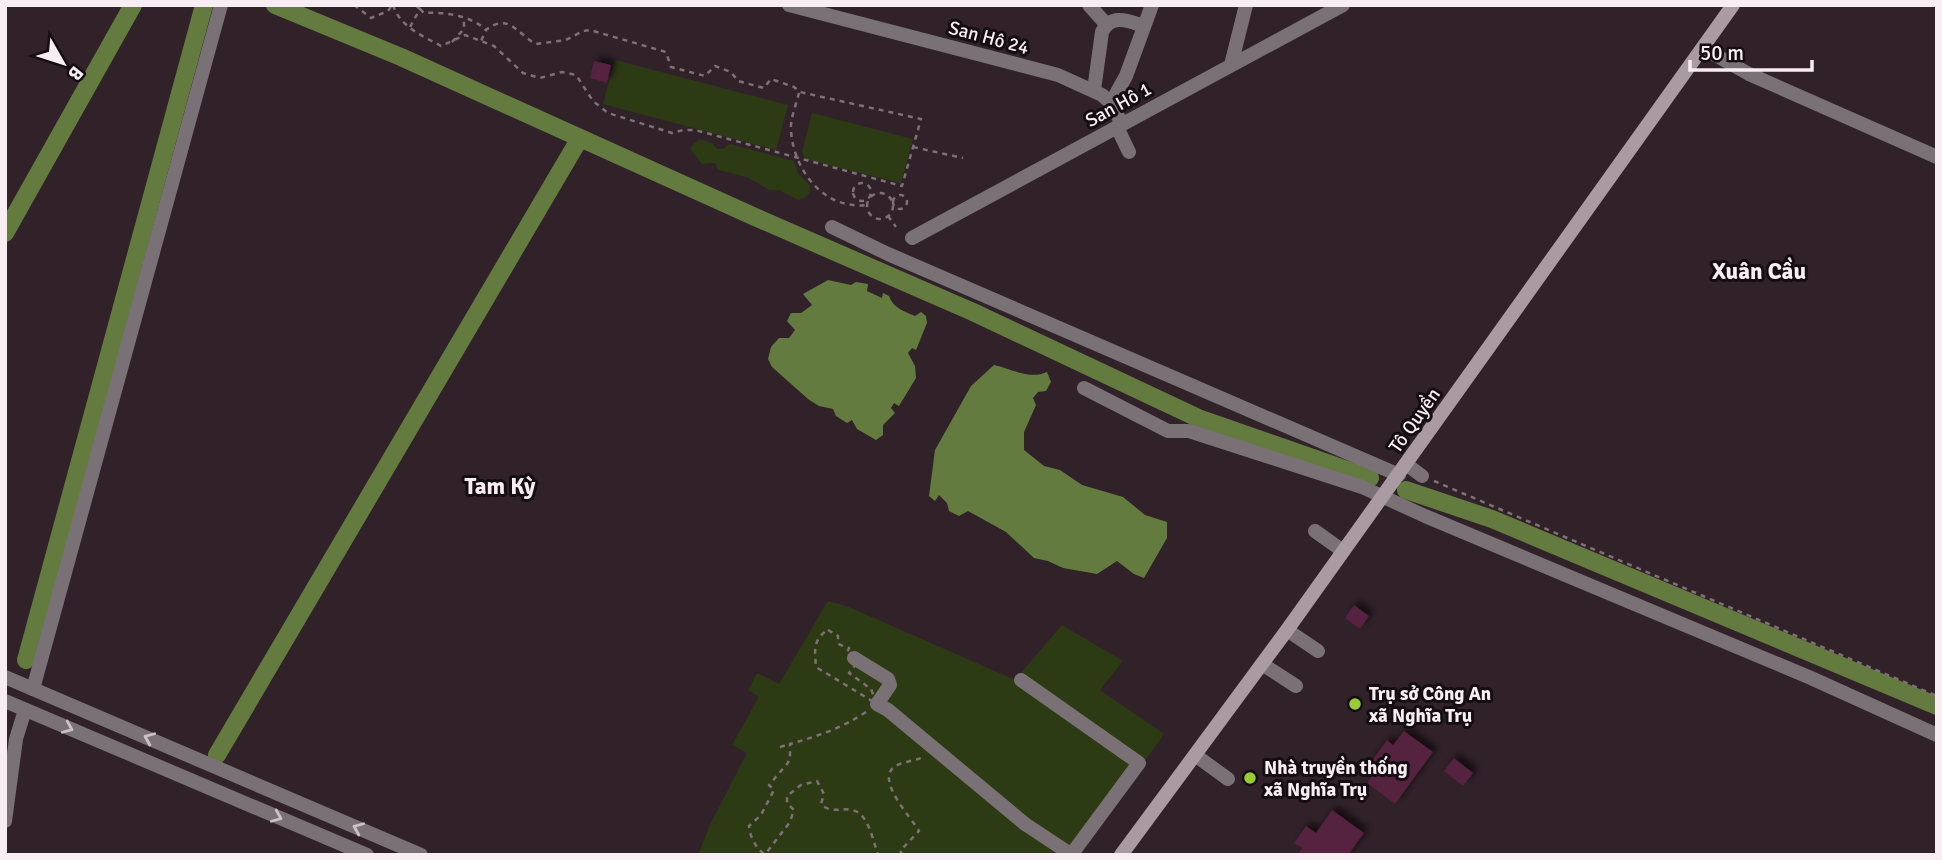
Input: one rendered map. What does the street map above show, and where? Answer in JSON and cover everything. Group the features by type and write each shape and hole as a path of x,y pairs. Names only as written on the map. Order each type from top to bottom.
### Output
{"main road":[{"name":"Tô Quyền","path":"1121,855 1403,469 1733,5"}],"street":[{"path":"5,821 16,739 33,689 221,5"},
{"name":"San Hô 24","path":"789,5 1058,75 1094,90 1111,103 1129,152"},
{"path":"1089,5 1106,24"},
{"path":"1111,103 1126,76 1152,5"},
{"path":"1231,65 1246,5"},
{"name":"San Hô 1","path":"912,238 1343,5"},
{"path":"1094,90 1102,32 1106,24 1115,20 1127,20 1144,26"},
{"path":"1703,48 1749,74 1937,157"},
{"path":"832,228 888,254 1422,476"},
{"path":"1084,388 1168,430 1189,431 1362,487 1811,678 1937,735"},
{"path":"1315,531 1343,551"},
{"path":"1287,630 1318,651"},
{"path":"854,659 888,679 890,685 877,704 888,710 1025,824 1071,855 1139,763 1021,680"},
{"path":"1262,664 1296,686"},
{"path":"5,677 421,855"},
{"path":"5,701 367,855"},
{"path":"1195,755 1227,779"}],"path":[{"path":"354,5 361,7 372,18 388,11 393,5 396,13 410,27 441,46 465,35 494,46 523,73 540,78 562,72 576,75 598,107 623,118 672,133 695,130 902,186 921,119 800,92 794,87 771,79 764,88 738,81 731,72 715,66 705,76 671,67 666,52 590,30 566,40 536,44 510,24 499,23 486,30 481,41"},
{"path":"415,5 424,13 439,12 464,18 478,23 486,30"},
{"path":"410,27 420,9"},
{"path":"452,42 459,31 464,29 464,18"},
{"path":"800,92 791,128 797,158 806,176 836,202 867,205"},
{"path":"913,147 963,158"},
{"path":"870,197 867,205 872,216 880,219 888,216 893,202 894,197 901,194 908,201 906,206 900,209 896,208 893,202 890,197 882,193 870,197 865,201 857,200 853,192 855,187 866,184 870,189 870,197"},
{"path":"888,216 896,227"},
{"path":"1422,476 1937,696"},
{"path":"780,747 818,737 843,726 877,704"},
{"path":"790,744 790,759 769,785 774,790 761,815 749,826 749,833 759,850 764,854 767,852 790,822 794,810 787,803 787,796 801,785 817,781 824,794 821,804 827,810 846,809 858,812 866,821 878,855"},
{"path":"903,855 900,851 919,831 899,804 888,781 889,775 892,768 898,765 937,752"}],"shaded area":[{"path":"615,60 788,105 776,150 603,104"},
{"path":"812,113 913,139 901,183 805,159 802,152"},
{"path":"699,139 712,143 717,149 723,149 730,144 794,161 798,173 810,186 809,194 798,200 779,190 769,190 747,177 718,170 715,163 702,164 690,148"},
{"path":"828,280 851,285 856,282 868,284 867,291 882,298 883,293 889,296 903,311 915,316 921,312 926,316 927,323 916,350 912,348 908,353 915,366 916,378 899,406 894,403 891,408 895,413 883,425 883,435 876,440 857,429 852,420 847,423 836,416 833,409 819,406 808,399 772,367 768,359 771,347 779,338 789,338 795,330 787,321 791,313 801,313 812,305 803,294"},
{"path":"994,365 1034,375 1047,372 1051,382 1046,391 1038,392 1033,398 1036,405 1024,432 1024,450 1044,466 1060,470 1082,485 1123,497 1145,515 1167,522 1167,538 1144,578 1117,561 1097,574 1063,568 1034,558 1006,532 968,511 959,516 949,511 947,503 939,495 935,501 929,496 935,450 971,386"},
{"path":"828,601 849,607 1015,680 1062,625 1123,661 1100,690 1164,734 1077,855 698,855 710,825 747,753 732,745 759,697 748,690 757,673 779,684"}],"building":[{"path":"594,61 611,65 607,83 590,78"},
{"path":"1354,605 1369,616 1360,629 1345,618"},
{"path":"1404,731 1433,752 1395,804 1367,783 1376,770 1369,765 1387,740 1393,745"},
{"path":"1454,758 1473,773 1463,786 1444,771"},
{"path":"1332,810 1364,833 1348,855 1297,855 1302,848 1294,843 1306,826 1316,833"}],"waterway":[{"path":"5,233 133,5"},
{"path":"26,660 204,5"},
{"path":"275,5 401,57 973,312 1198,418 1370,478"},
{"path":"217,755 580,138"},
{"path":"1406,490 1492,519 1937,706"}],"place":[{"name":"Trụ sở Công An xã Nghĩa Trụ","path":"1355,704"},
{"name":"Nhà truyền thống xã Nghĩa Trụ","path":"1250,778"}],"district":[{"name":"Xuân Cầu","path":"1759,271"},
{"name":"Tam Kỳ","path":"500,486"}]}
